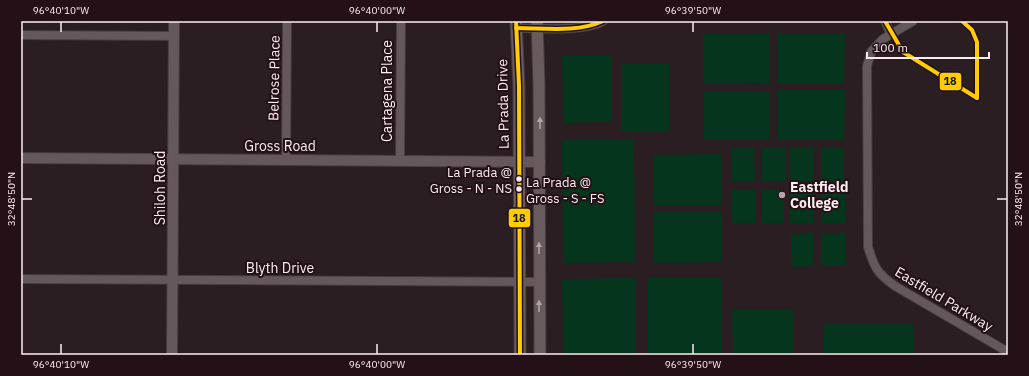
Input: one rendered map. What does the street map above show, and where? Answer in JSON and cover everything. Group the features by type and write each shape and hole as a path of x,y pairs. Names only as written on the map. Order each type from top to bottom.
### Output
{"main road":[{"path":"537,24 540,162 540,355"},
{"name":"La Prada Drive","path":"516,25 519,86 520,355"}],"street":[{"name":"Shiloh Road","path":"172,355 174,21"},
{"name":"Belrose Place","path":"286,160 288,21"},
{"name":"Cartagena Place","path":"400,160 401,21"},
{"path":"516,25 537,24 580,28 591,26 603,21"},
{"path":"885,21 891,34"},
{"name":"Eastfield Parkway","path":"913,21 883,39 871,52 867,66 868,247 873,263 880,275 895,286 1008,352"},
{"path":"21,35 174,36"},
{"name":"Gross Road","path":"21,158 540,162"},
{"name":"Blyth Drive","path":"21,279 539,282"}],"green space":[{"path":"703,33 770,33 770,83 703,84"},
{"path":"778,33 845,33 844,83 778,83"},
{"path":"611,55 612,122 563,123 562,56"},
{"path":"621,64 669,64 669,132 621,132"},
{"path":"778,90 845,90 844,140 778,140"},
{"path":"703,91 770,91 770,140 704,140"},
{"path":"562,140 634,140 635,262 563,263"},
{"path":"754,147 755,181 732,181 732,148"},
{"path":"785,147 785,181 762,181 762,148"},
{"path":"790,148 814,148 814,181 790,181"},
{"path":"821,148 844,148 844,181 821,181"},
{"path":"721,154 721,205 654,205 654,155"},
{"path":"821,189 845,190 845,223 821,223"},
{"path":"732,190 755,190 755,223 732,223"},
{"path":"762,190 784,190 784,223 762,223"},
{"path":"790,190 814,190 813,223 790,223"},
{"path":"654,212 721,212 721,262 653,263"},
{"path":"791,233 814,233 813,266 791,267"},
{"path":"821,233 845,233 845,266 821,266"},
{"path":"721,277 721,355 648,355 648,278"},
{"path":"635,278 635,355 563,355 562,279"},
{"path":"732,310 793,310 793,355 733,355"},
{"path":"824,323 913,323 913,355 824,355"}],"transit line":[{"name":"18","path":"516,21 519,86 520,355"},
{"name":"18","path":"516,28 571,28 593,25 603,21"},
{"name":"18","path":"885,21 903,52 977,98"},
{"name":"18","path":"962,21 972,30 977,42 977,98"}],"place":[{"name":"La Prada @ Gross - N - NS","path":"519,179"},
{"name":"La Prada @ Gross - S - FS","path":"519,189"},
{"name":"Eastfield College","path":"782,195"}]}
